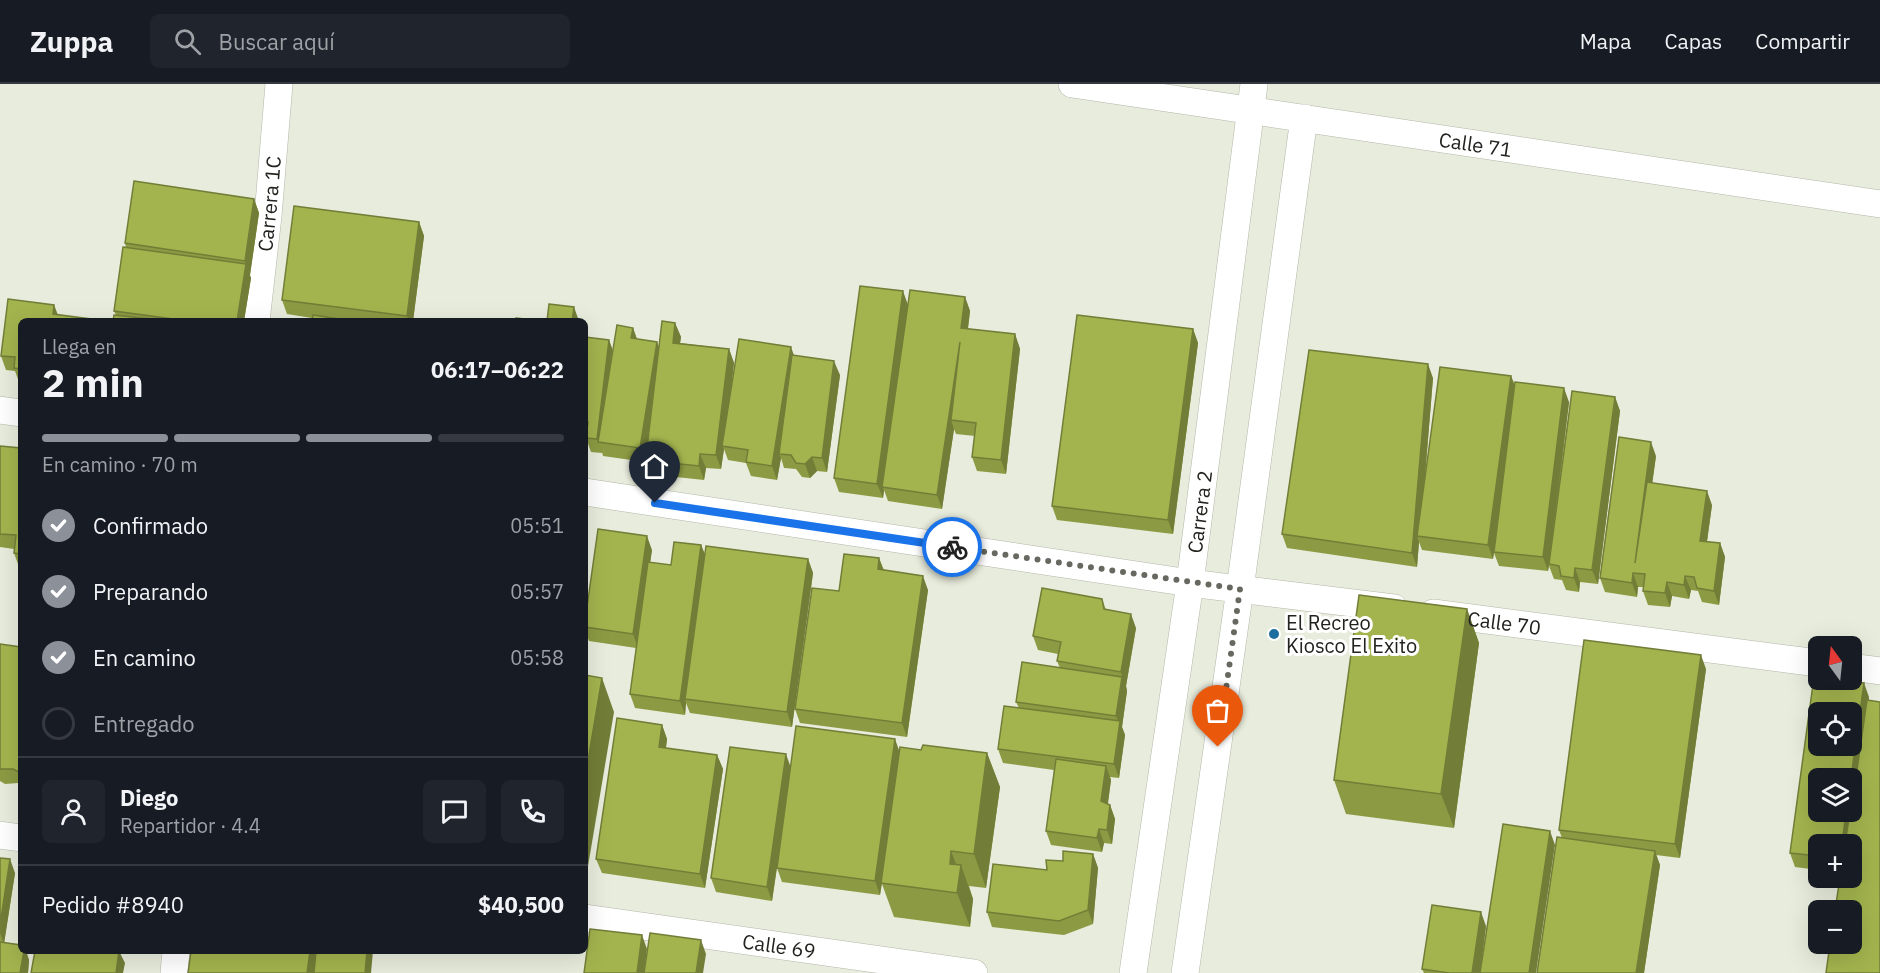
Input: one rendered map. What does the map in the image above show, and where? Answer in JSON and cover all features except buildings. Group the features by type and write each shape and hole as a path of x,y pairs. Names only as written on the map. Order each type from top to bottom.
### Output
{"street":[{"name":"Carrera 1C","path":"256,318 279,84"},
{"name":"Calle 71","path":"1072,84 1880,204"},
{"name":"Carrera 2","path":"1133,973 1190,582 1254,84"},
{"path":"1185,973 1304,118"},
{"path":"0,410 18,413"},
{"name":"Calle 70","path":"588,492 1240,589 1808,662"},
{"path":"1862,669 1880,671"},
{"path":"0,835 18,838"},
{"name":"Calle 69","path":"588,918 974,973"},
{"path":"174,973 176,954"}],"way so far":[{"path":"952,547 1240,589 1218,747"}],"place":[{"name":"El Recreo Kiosco El Exito","path":"1274,634"}],"route":[{"path":"655,503 952,547"}]}
